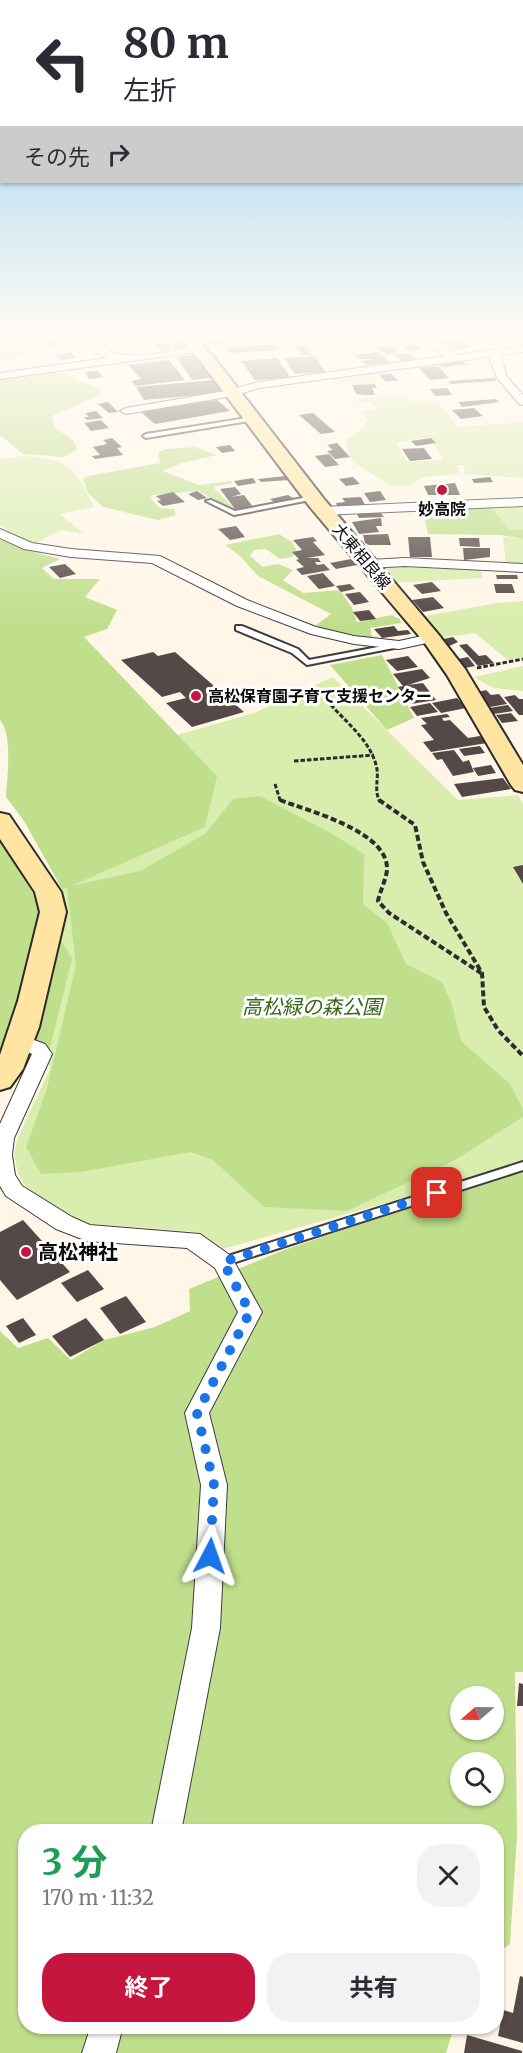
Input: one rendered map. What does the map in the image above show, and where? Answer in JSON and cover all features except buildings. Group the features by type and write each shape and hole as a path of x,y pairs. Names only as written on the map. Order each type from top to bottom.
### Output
{"main road":[{"name":"大東相良線","path":"263,433 318,505 431,638 456,673 521,777"},
{"path":"0,820 48,892 53,912 20,1041 6,1075 0,1080"}],"street":[{"path":"318,505 523,502"},
{"path":"0,533 29,546 70,553 155,559 242,603 311,630 354,640 399,645 431,638"},
{"path":"369,564 405,562 523,568"},
{"path":"20,1041 38,1048 42,1054 4,1138 1,1155 4,1175 14,1191 64,1223 87,1233 192,1240 223,1262 250,1312 197,1413 214,1485 206,1628 168,1824"},
{"path":"99,2053 105,2034"}],"lane":[{"path":"146,436 166,433"},
{"path":"208,501 234,513 318,505"},
{"path":"239,628 295,651 307,663 399,645"},
{"path":"223,1262 523,1166"}],"path":[{"path":"456,673 523,659"},
{"path":"331,705 374,755 379,779 375,791 379,801 415,825 423,862 446,913 482,973 484,1007 498,1030 523,1056"},
{"path":"294,761 374,755"},
{"path":"275,784 280,800 354,827 382,852 387,868 378,901 389,913 482,973"}],"green space":[{"path":"0,433 62,433 73,440 78,449 64,457 23,454"},
{"path":"356,433 523,433 523,478 465,474 464,465 457,465 459,474 422,477 412,485 391,486 356,464 350,457 345,440","holes":["430,437 443,460 407,462 396,443"]},
{"path":"195,447 217,455 182,463 163,471 199,485 231,481 232,483 213,487 235,509 264,504 270,506 235,512 198,491 152,495 151,499 160,508 174,509 176,515 158,520 103,507 88,493 83,479 88,476 160,463 158,453 165,449"},
{"path":"22,456 60,463 75,473 94,507 60,514 84,534 60,530 34,544 0,526 0,460"},
{"path":"523,503 523,530 510,530 487,504"},
{"path":"488,504 510,530 523,530 523,539 501,535 428,534 424,517 428,508"},
{"path":"279,534 292,542 296,549 293,557 280,559 266,549 254,550 250,556 263,567 278,564 293,570 283,580 303,593 340,590 352,608 357,622 392,615 400,619 401,623 370,628 373,639 352,637 315,626 331,614 258,576 239,555 225,545"},
{"path":"503,537 523,539 523,565 506,564"},
{"name":"高松緑の森公園","path":"0,539 19,548 60,559 42,568 54,579 100,579 85,597 117,610 107,629 84,637 217,776 205,827 71,886 140,871 205,834 233,799 260,796 336,836 364,854 363,904 387,923 406,964 442,982 452,1005 461,1041 510,1084 523,1109 523,1117 455,1160 347,1211 264,1207 213,1160 191,1152 81,1172 41,1174 26,1147 47,1088 76,965 67,888 62,889 24,821 6,797 8,746 7,736 0,720"},
{"path":"375,565 480,569 483,578 389,583"},
{"path":"523,601 523,657 508,660 475,633 438,638 419,617 498,603"},
{"path":"382,655 414,718 387,730 330,665"},
{"path":"523,666 523,691 493,688 474,677"},
{"name":"高松緑の森公園","path":"333,677 458,800 518,795 523,804 523,1164 223,1249 198,1232 91,1224 68,1214 28,1190 18,1174 14,1154 18,1137 50,1069 41,1021 62,889 217,776 177,735 254,713"},
{"path":"0,838 72,959 47,1060 0,1090"},
{"path":"523,1169 523,1672 515,1672 517,1834 510,1944 504,1948 504,1824 18,1824 18,2034 452,2034 446,2053 0,2053 0,1331 18,1348 48,1338 71,1360 104,1340 155,1327 190,1311 189,1289 284,1250"}],"place":[{"name":"妙高院","path":"442,490"},
{"name":"高松保育園子育て支援センター","path":"196,696"},
{"name":"高松神社","path":"26,1252"}],"route":[{"path":"210,1556 214,1485 197,1413 250,1312 223,1262 437,1193"}]}
